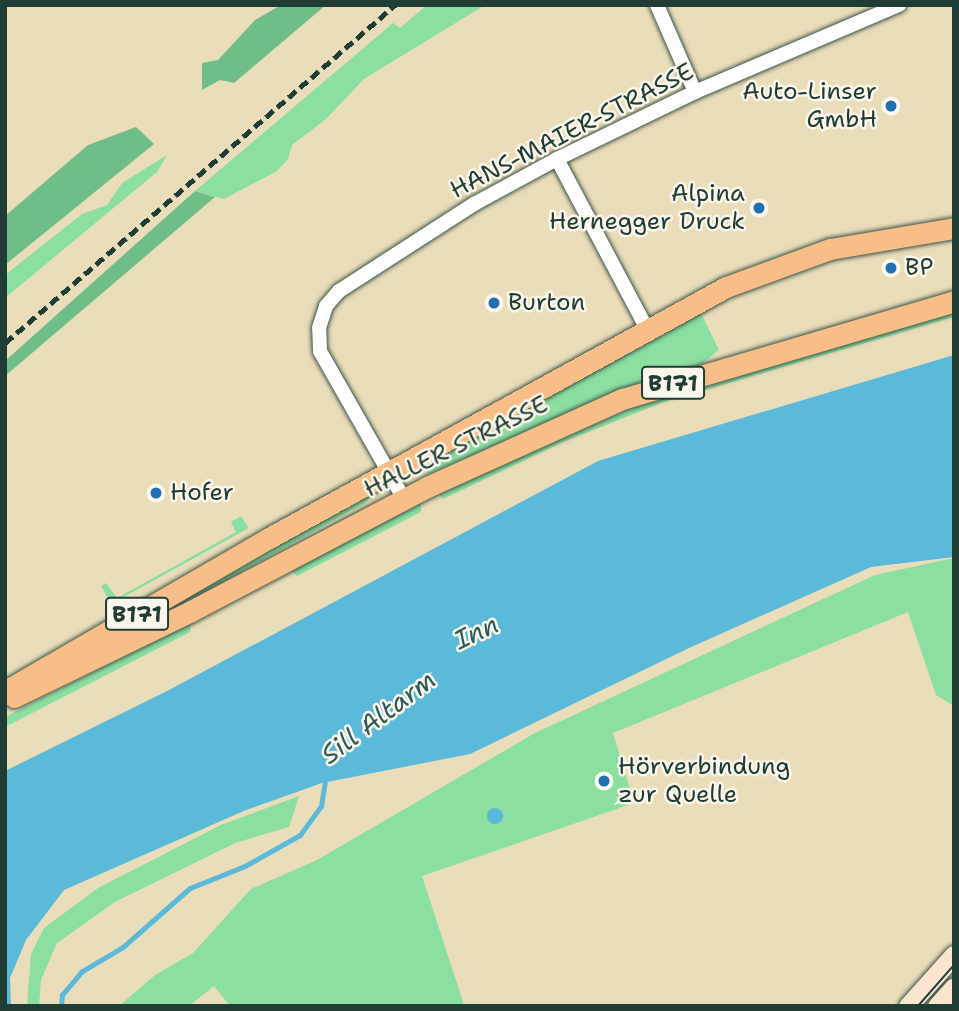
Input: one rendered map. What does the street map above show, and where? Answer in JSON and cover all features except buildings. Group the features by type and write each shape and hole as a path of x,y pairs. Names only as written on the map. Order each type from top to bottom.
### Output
{"main road":[{"name":"HALLER STRASSE","path":"5,691 647,329 775,265 830,249 954,228"},
{"name":"HALLER STRASSE","path":"5,701 191,611 404,499 622,399 954,301"}],"street":[{"path":"657,5 695,92"},
{"name":"HANS-MAIER-STRASSE","path":"404,499 320,351 326,306 339,291 474,204 557,159 695,92 899,5"},
{"path":"557,159 647,329"},
{"path":"908,1006 954,955"},
{"path":"937,1006 954,987"}],"green space":[{"path":"281,5 326,5 234,83 220,80 202,90 202,63 218,60 255,20"},
{"path":"427,5 485,5 364,79 326,119 292,145 288,159 277,171 224,199 195,191 393,23 400,28"},
{"path":"136,127 154,144 5,265 5,216 88,145"},
{"path":"167,155 157,172 5,298 5,275 82,214 107,205 122,183"},
{"path":"195,191 215,197 5,376 5,361"},
{"path":"699,309 719,350 702,364 621,392 428,474 423,464"},
{"path":"954,310 954,317 661,403 561,443 443,499 437,492 655,398"},
{"path":"377,490 365,503 182,605 28,683"},
{"path":"421,501 421,512 297,576 291,570"},
{"path":"241,516 249,528 111,604 101,586 106,583 117,598 236,532 231,522"},
{"path":"954,558 954,706 936,695 908,612 613,733 634,803 422,876 464,1005 230,1006 214,986 189,1006 119,1006 155,975 193,953 251,889 317,860 535,733 875,575"},
{"path":"191,623 190,632 5,727 5,717"},
{"path":"299,796 289,827 235,843 115,902 57,943 41,980 39,1006 27,1006 31,954 44,928 98,888 221,825"}],"water":[{"name":"Inn","path":"954,355 954,557 871,567 689,648 470,754 322,783 246,810 64,890 26,940 10,978 11,1006 5,1006 5,771 169,690 598,461"},
{"path":"495,808 501,810 501,822 495,824 489,822 487,816 489,810"}],"waterway":[{"name":"Sill Altarm","path":"61,1006 62,995 81,972 123,947 190,888 245,866 300,835 321,806 325,781"}],"tram line":[{"path":"918,1006 954,965"}],"railway":[{"path":"5,343 395,5"}],"place":[{"name":"Auto-Linser GmbH","path":"891,106"},
{"name":"Alpina Hernegger Druck","path":"759,208"},
{"name":"BP","path":"891,268"},
{"name":"Burton","path":"494,303"},
{"name":"Hofer","path":"156,493"},
{"name":"Hörverbindung zur Quelle","path":"604,781"}]}
